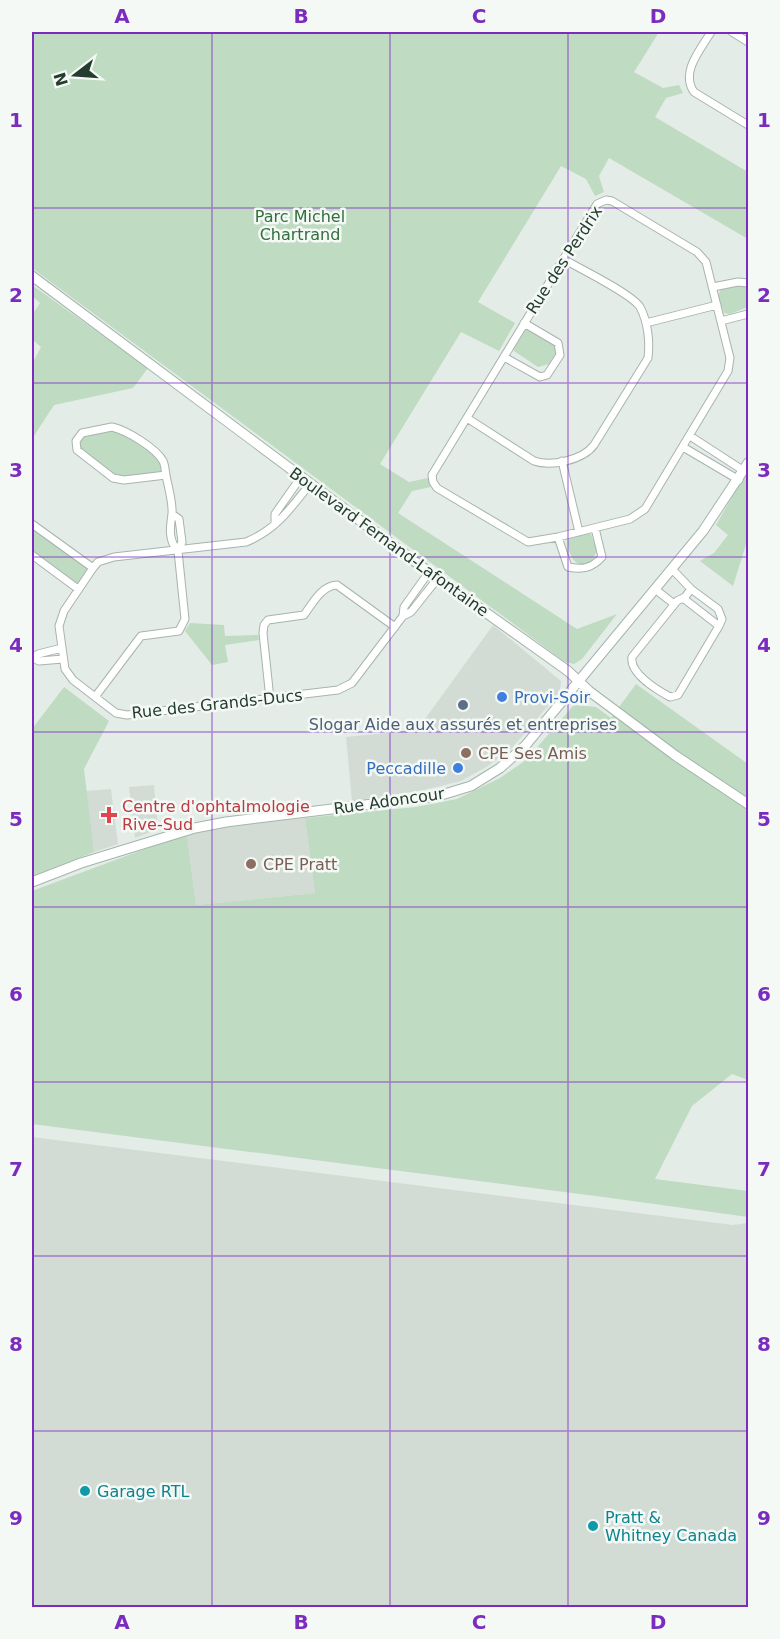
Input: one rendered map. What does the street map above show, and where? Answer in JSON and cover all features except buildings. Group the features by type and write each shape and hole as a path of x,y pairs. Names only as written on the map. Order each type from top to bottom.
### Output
{"street":[{"path":"711,32 691,65 687,78 689,86 694,92 748,125"},
{"path":"732,32 748,42"},
{"name":"Rue des Perdrix","path":"606,200 612,201 697,252 706,262 730,358 728,371 645,509 638,515 535,543 524,541 437,488 432,475 563,260 597,204 606,200"},
{"path":"467,417 534,461 548,464 562,461 590,450 648,358 646,323 639,305 628,296 563,260"},
{"name":"Boulevard Fernand-Lafontaine","path":"32,276 429,572 568,671 676,756 748,804"},
{"path":"713,287 738,282 748,283"},
{"path":"646,323 717,305"},
{"path":"722,321 748,314"},
{"name":"Rue des Perdrix","path":"504,357 540,377 547,375 560,355 558,342 524,323"},
{"path":"95,697 141,636 179,631 185,619 178,551 182,542 179,519 172,514 166,475 164,463 159,455 123,429 112,427 82,433 76,441 77,450 113,478 124,480 166,475"},
{"path":"690,436 746,467"},
{"path":"683,447 739,480"},
{"path":"562,461 579,532"},
{"name":"Rue Adoncour","path":"32,882 81,863 195,828 226,822 438,796 471,786 500,768 525,746 708,526 746,467"},
{"path":"275,524 276,514 301,477"},
{"path":"32,524 93,568 98,562 114,557 246,542 263,535 281,519 310,484"},
{"path":"558,537 568,567 579,570 594,566 602,557 595,528"},
{"path":"32,555 78,589"},
{"name":"Rue des Grands-Ducs","path":"93,568 64,611 59,626 65,669 73,680 116,713 127,715 344,689 352,682 403,616 411,612 438,578"},
{"path":"672,569 691,590 720,611 722,618 678,694 674,697 668,696 637,673 631,662 634,652 674,604 691,590"},
{"name":"Rue des Grands-Ducs","path":"403,616 404,607 429,572"},
{"path":"270,699 263,633 264,625 268,620 304,615 324,590 330,585 337,585 395,627"},
{"path":"655,589 674,604"},
{"path":"683,598 719,626"},
{"path":"32,659 38,654 62,648"},
{"path":"32,659 39,661 63,659"}],"shaded area":[{"path":"493,625 561,681 560,692 511,749 488,766 461,781 424,790 352,801 346,737 417,730"},
{"path":"154,785 158,829 135,838 129,787"},
{"path":"111,789 118,844 94,852 86,791"},
{"name":"CPE Pratt","path":"305,818 315,893 196,905 187,836 215,827"},
{"path":"32,1137 733,1225 748,1223 748,1607 32,1607"}],"green space":[{"name":"Parc Michel Chartrand","path":"32,32 659,32 634,72 663,88 679,85 683,93 666,98 655,117 748,172 748,239 609,158 599,176 604,192 595,196 586,179 561,166 478,302 515,323 499,351 461,332 380,464 409,482 428,478 431,487 412,491 398,513 577,629 617,614 582,659 574,664 565,662 32,268"},
{"path":"745,284 748,287 748,307 730,314 724,313 718,297 721,288"},
{"path":"32,285 148,368 133,388 54,405 32,439 32,364 41,347 32,339 32,315 40,303 32,296"},
{"path":"524,329 554,344 556,353 549,364 538,367 514,351 513,347"},
{"path":"112,427 159,455 166,475 113,478 77,450 82,433"},
{"path":"748,469 748,538 733,586 700,561 714,553 728,535 716,525"},
{"path":"32,524 93,568 78,589 32,555"},
{"path":"584,532 591,534 597,551 591,562 580,564 572,558 568,543 570,537"},
{"path":"190,623 224,625 225,636 258,635 259,640 225,645 228,662 212,665 185,631"},
{"path":"636,684 748,764 748,1080 732,1074 692,1106 655,1179 748,1191 748,1217 32,1124 32,891 161,843 187,836 196,905 315,893 305,818 416,807 457,799 500,778 526,760 574,705 596,707 611,718"},
{"path":"64,687 109,721 84,769 94,852 32,876 32,729"}],"place":[{"name":"Provi-Soir","path":"502,697"},
{"name":"Slogar Aide aux assurés et entreprises","path":"463,705"},
{"name":"CPE Ses Amis","path":"466,753"},
{"name":"Peccadille","path":"458,768"},
{"name":"Centre d'ophtalmologie Rive-Sud","path":"109,815"},
{"name":"CPE Pratt","path":"251,864"},
{"name":"Garage RTL","path":"85,1491"},
{"name":"Pratt & Whitney Canada","path":"593,1526"}]}
